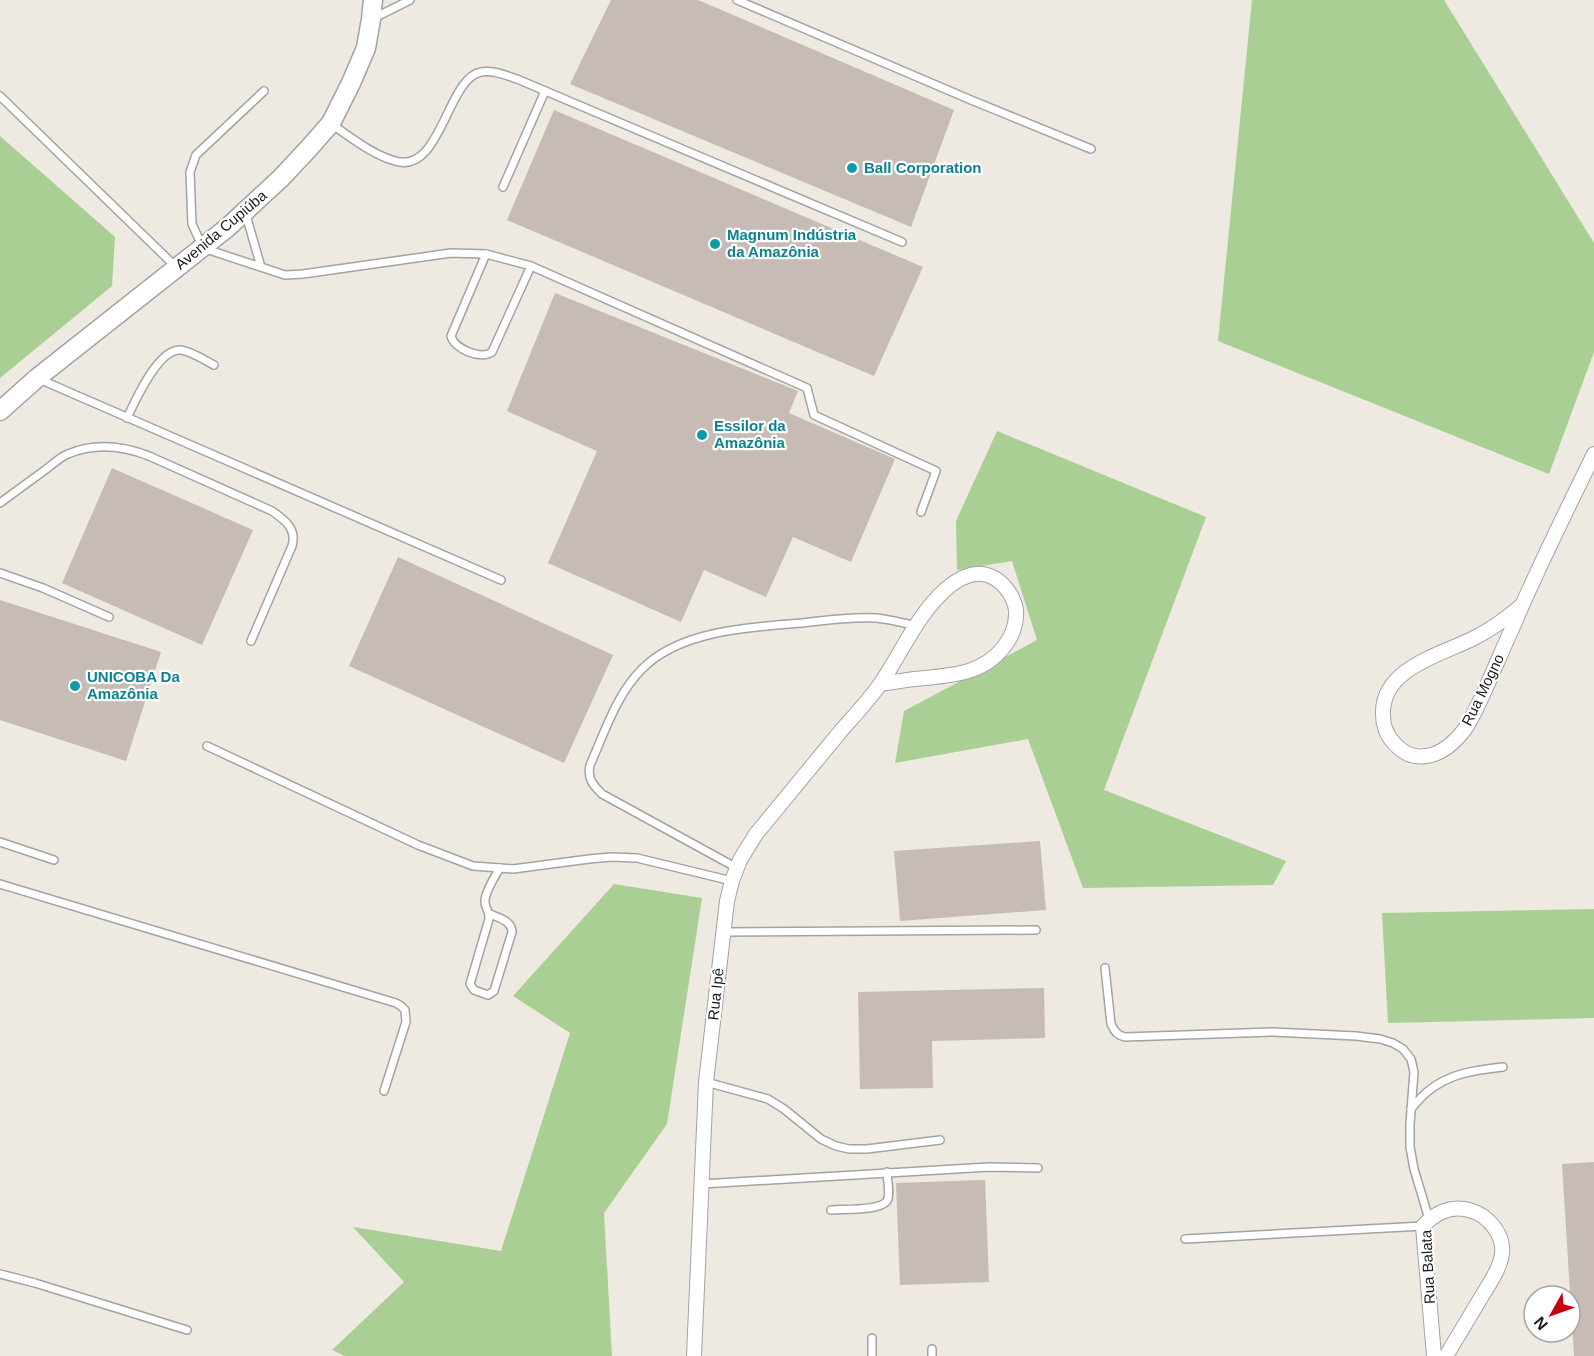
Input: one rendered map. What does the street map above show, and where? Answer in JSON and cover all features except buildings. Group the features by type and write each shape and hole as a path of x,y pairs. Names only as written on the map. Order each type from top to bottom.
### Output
{"street":[{"name":"Avenida Cupiúba","path":"0,411 37,378 203,248 245,212 281,178 331,123 366,48 373,0"},
{"name":"Rua Mogno","path":"1522,605 1499,624 1427,658 1407,671 1392,685 1382,704 1383,722 1391,740 1402,753 1417,758 1434,755 1450,746 1467,727 1594,454"},
{"name":"Rua Ipê","path":"694,1356 706,1082 722,932 727,902 740,860 756,834 880,684 937,597 965,576 983,573 998,579 1009,592 1016,609 1016,626 1010,639 998,654 981,667 950,676 880,684"},
{"name":"Rua Balata","path":"1434,1356 1426,1222 1437,1214 1451,1209 1467,1209 1480,1214 1494,1225 1502,1248 1502,1258 1495,1274 1446,1356"}],"lane":[{"path":"371,19 410,0"},
{"path":"737,0 1090,149"},
{"path":"331,123 371,151 395,162 406,163 417,160 427,151 462,87 473,75 482,72 497,73 544,90 902,242"},
{"path":"503,187 544,90"},
{"path":"264,91 196,155 190,172 192,224 203,248 285,274 303,274 451,253 486,254 531,266 807,388 814,415 936,471 921,512"},
{"path":"0,96 177,268"},
{"path":"245,212 261,267"},
{"path":"486,254 451,336 456,345 478,355 488,355 492,352 531,266"},
{"path":"127,418 146,379 174,351 184,350 214,365"},
{"path":"37,378 501,580"},
{"path":"0,503 66,455 98,447 115,447 149,456 272,511 290,526 294,538 251,641"},
{"path":"0,573 43,588 109,616"},
{"path":"735,874 602,794 590,780 588,773 590,765 617,703 629,683 644,667 667,651 699,637 744,628 876,618 916,626"},
{"path":"207,746 428,849 473,866 513,868 611,857 637,858 735,874"},
{"path":"0,842 54,860"},
{"path":"490,914 470,984 474,990 488,994 495,991 513,933 511,925 490,914 485,904 485,898 500,868"},
{"path":"0,884 396,1003 405,1010 406,1022 384,1091"},
{"path":"722,932 1036,930"},
{"path":"1104,968 1111,1024 1114,1031 1125,1037 1274,1032 1356,1036 1393,1042 1411,1059 1414,1072 1410,1147 1426,1222 1185,1239"},
{"path":"1411,1109 1427,1092 1453,1076 1503,1066"},
{"path":"706,1082 768,1099 821,1139 836,1146 867,1149 940,1140"},
{"path":"702,1184 989,1167 1038,1168"},
{"path":"831,1210 876,1208 884,1204 888,1196 887,1172"},
{"path":"0,1274 187,1330"},
{"path":"872,1338 872,1356"}],"green space":[{"path":"1252,0 1444,0 1594,243 1594,352 1549,474 1218,341"},
{"path":"0,136 115,237 112,286 0,378"},
{"path":"997,431 1206,517 1104,790 1286,861 1273,885 1083,888 1028,739 895,763 904,711 1037,640 1012,561 957,570 956,521"},
{"path":"614,884 702,898 667,1124 604,1213 612,1356 345,1356 332,1350 404,1282 353,1227 501,1251 570,1033 513,996"},
{"path":"1594,909 1594,1018 1388,1023 1382,913"}],"place":[{"name":"Ball Corporation","path":"852,168"},
{"name":"Magnum Indústria da Amazônia","path":"715,244"},
{"name":"Essilor da Amazônia","path":"702,435"},
{"name":"UNICOBA Da Amazônia","path":"75,686"}]}
